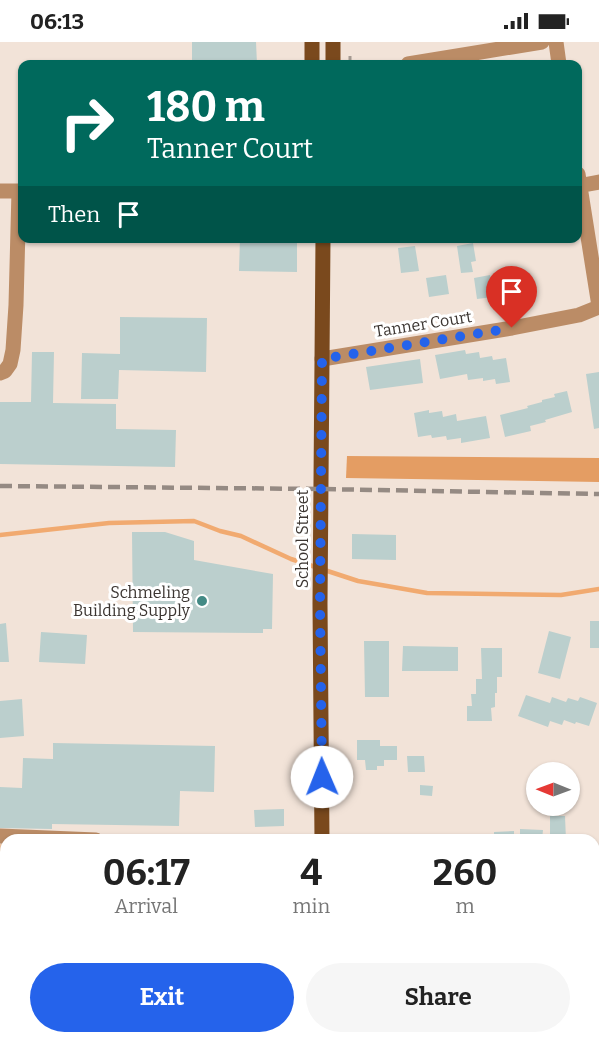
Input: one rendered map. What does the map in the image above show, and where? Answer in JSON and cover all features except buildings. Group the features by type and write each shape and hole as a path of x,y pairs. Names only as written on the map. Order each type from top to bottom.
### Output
{"main road":[{"path":"312,42 312,60"},
{"path":"333,42 333,60"},
{"name":"School Street","path":"322,834 320,604 323,243"}],"street":[{"path":"432,60 542,42"},
{"path":"556,42 558,60"},
{"path":"582,182 599,182"},
{"path":"0,190 18,191"},
{"path":"582,206 599,307"},
{"path":"0,373 5,371 10,364 13,350 19,243"},
{"name":"Tanner Court","path":"322,359 512,328 579,315 599,307"}],"shaded area":[{"path":"347,456 599,458 599,482 346,478"}],"waterway":[{"path":"0,535 109,523 194,521 241,536 291,559 358,581 427,593 561,595 599,589"}],"railway":[{"path":"0,486 599,494"}],"place":[{"name":"Schmeling Building Supply","path":"202,601"}],"route":[{"path":"322,777 320,604 322,359 512,328"}]}
